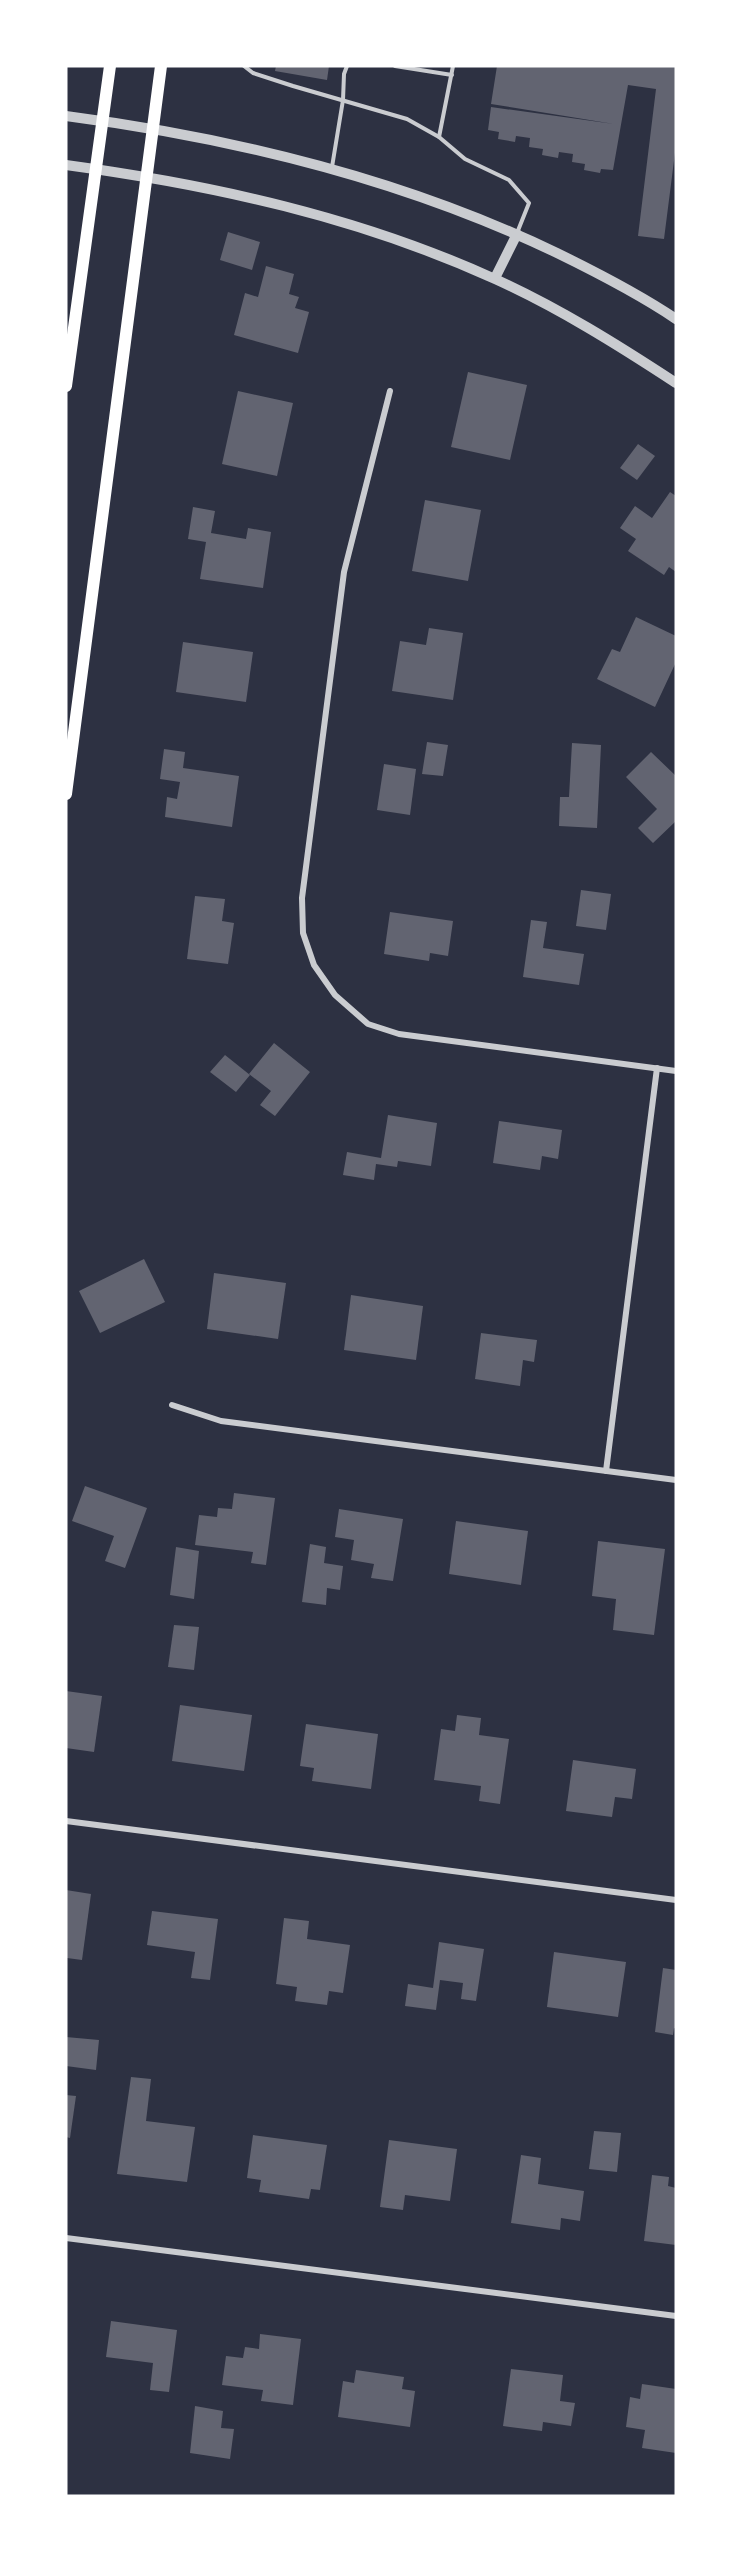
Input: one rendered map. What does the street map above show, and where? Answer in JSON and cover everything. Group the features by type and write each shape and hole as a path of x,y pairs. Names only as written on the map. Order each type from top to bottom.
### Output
{"main road":[{"path":"66,386 110,66"},
{"path":"66,794 161,66"}],"street":[{"path":"66,116 152,129 260,150 413,194 517,234 594,271 676,319"},
{"path":"66,165 146,177 258,199 352,224 431,252 495,278 611,340 676,383"},
{"path":"495,278 517,234"},
{"path":"390,391 344,572 302,898 303,933 314,964 335,995 368,1024 399,1034 676,1071"},
{"path":"606,1471 657,1068"},
{"path":"172,1405 221,1421 676,1480"},
{"path":"66,1821 676,1900"},
{"path":"66,2238 676,2316"}],"lane":[{"path":"244,66 253,73 407,119 439,137 465,159 509,180 529,203 517,234"},
{"path":"332,170 343,100 344,74 347,66"},
{"path":"395,66 452,75"},
{"path":"439,137 453,66"}],"building":[{"path":"276,66 329,66 327,80 275,71"},
{"path":"497,66 676,66 676,145 664,239 638,236 656,89 628,85 613,170 601,169 600,173 584,170 585,164 572,162 573,154 559,152 558,158 542,155 543,149 529,147 530,138 516,136 515,142 498,139 499,132 488,130 491,107 614,124 491,104"},
{"path":"228,232 260,242 252,270 220,260"},
{"path":"266,266 294,274 289,294 299,297 295,308 309,312 298,353 234,335 245,293 258,297"},
{"path":"468,372 527,385 510,460 451,447"},
{"path":"238,391 293,403 277,476 222,464"},
{"path":"638,444 655,456 637,480 620,468"},
{"path":"670,492 676,496 676,572 669,567 664,575 628,551 636,539 620,528 635,506 652,518"},
{"path":"425,500 481,510 468,581 412,571"},
{"path":"193,507 215,511 211,533 246,539 248,528 271,532 263,588 200,579 206,542 188,539"},
{"path":"636,617 676,636 676,662 655,707 597,679 612,649 620,652"},
{"path":"429,628 463,633 453,700 392,691 400,641 426,645"},
{"path":"183,642 253,652 246,702 176,692"},
{"path":"427,742 448,745 443,776 422,774"},
{"path":"572,743 601,745 597,828 559,826 560,797 569,797"},
{"path":"164,749 185,752 183,768 239,776 232,827 165,817 167,797 177,799 180,782 160,779"},
{"path":"651,752 676,776 676,821 653,843 638,828 657,809 626,777"},
{"path":"384,764 416,769 410,815 377,810"},
{"path":"581,890 611,894 606,930 576,926"},
{"path":"195,896 225,899 222,921 234,923 228,964 187,959"},
{"path":"390,912 453,921 448,956 430,953 429,961 384,954"},
{"path":"531,920 547,922 543,948 584,954 579,985 523,977"},
{"path":"274,1043 310,1072 275,1116 260,1105 271,1091 249,1074"},
{"path":"225,1055 250,1075 236,1092 210,1072"},
{"path":"388,1115 437,1123 431,1166 398,1161 397,1167 376,1164 374,1180 343,1175 347,1152 381,1158"},
{"path":"499,1121 562,1130 558,1159 542,1156 540,1170 493,1163"},
{"path":"144,1259 165,1302 100,1333 79,1291"},
{"path":"214,1273 286,1283 278,1339 207,1329"},
{"path":"351,1295 423,1306 416,1360 344,1350"},
{"path":"481,1333 537,1340 534,1362 523,1360 520,1386 475,1379"},
{"path":"85,1486 147,1508 125,1568 105,1561 114,1536 72,1521"},
{"path":"234,1493 275,1498 266,1565 251,1563 253,1552 195,1545 199,1515 217,1517 218,1508 232,1509"},
{"path":"339,1509 403,1519 393,1581 371,1578 374,1564 351,1560 354,1540 335,1537"},
{"path":"456,1521 528,1531 521,1585 449,1574"},
{"path":"598,1541 665,1549 654,1635 613,1630 616,1599 592,1596"},
{"path":"310,1544 326,1547 324,1563 343,1566 340,1590 327,1588 326,1605 302,1602"},
{"path":"176,1547 199,1551 194,1599 170,1595"},
{"path":"174,1625 199,1627 194,1670 168,1667"},
{"path":"66,1691 102,1696 94,1752 66,1748"},
{"path":"180,1705 252,1715 244,1771 172,1761"},
{"path":"457,1715 481,1718 479,1735 509,1739 500,1804 479,1801 481,1786 434,1780 441,1729 455,1731"},
{"path":"306,1724 378,1734 371,1789 312,1781 314,1768 300,1766"},
{"path":"573,1760 636,1769 632,1799 615,1797 612,1817 566,1811"},
{"path":"66,1890 91,1894 82,1960 67,1958"},
{"path":"152,1911 218,1919 210,1980 191,1978 195,1952 147,1945"},
{"path":"284,1918 309,1921 307,1939 350,1945 343,1993 329,1991 327,2005 295,2001 297,1987 276,1984"},
{"path":"439,1942 484,1949 476,2001 461,1999 463,1983 440,1980 436,2010 405,2006 408,1984 433,1988"},
{"path":"554,1952 626,1962 618,2017 547,2007"},
{"path":"663,1968 676,1970 676,2029 674,2028 673,2035 655,2032"},
{"path":"66,2037 99,2040 96,2070 66,2066"},
{"path":"131,2077 151,2079 146,2121 195,2127 187,2182 117,2174"},
{"path":"66,2095 76,2096 70,2138 66,2137"},
{"path":"594,2131 621,2133 617,2172 589,2169"},
{"path":"253,2135 327,2145 320,2190 311,2189 309,2199 259,2192 261,2180 247,2178"},
{"path":"389,2140 457,2149 450,2201 405,2195 403,2210 380,2207"},
{"path":"521,2155 541,2158 538,2184 584,2191 580,2221 561,2218 560,2230 511,2223"},
{"path":"652,2175 669,2177 668,2186 676,2188 676,2245 644,2241"},
{"path":"111,2321 177,2330 169,2392 150,2390 153,2363 106,2357"},
{"path":"260,2334 301,2339 293,2405 261,2401 263,2390 222,2385 226,2356 243,2358 245,2347 259,2349"},
{"path":"511,2369 563,2375 560,2401 575,2403 571,2426 543,2422 542,2431 503,2426"},
{"path":"356,2370 404,2377 402,2389 415,2391 410,2427 338,2417 343,2381 354,2383"},
{"path":"642,2384 676,2389 676,2453 642,2448 645,2430 626,2427 630,2397 640,2399"},
{"path":"195,2406 223,2411 221,2428 234,2429 230,2459 190,2453"}]}
